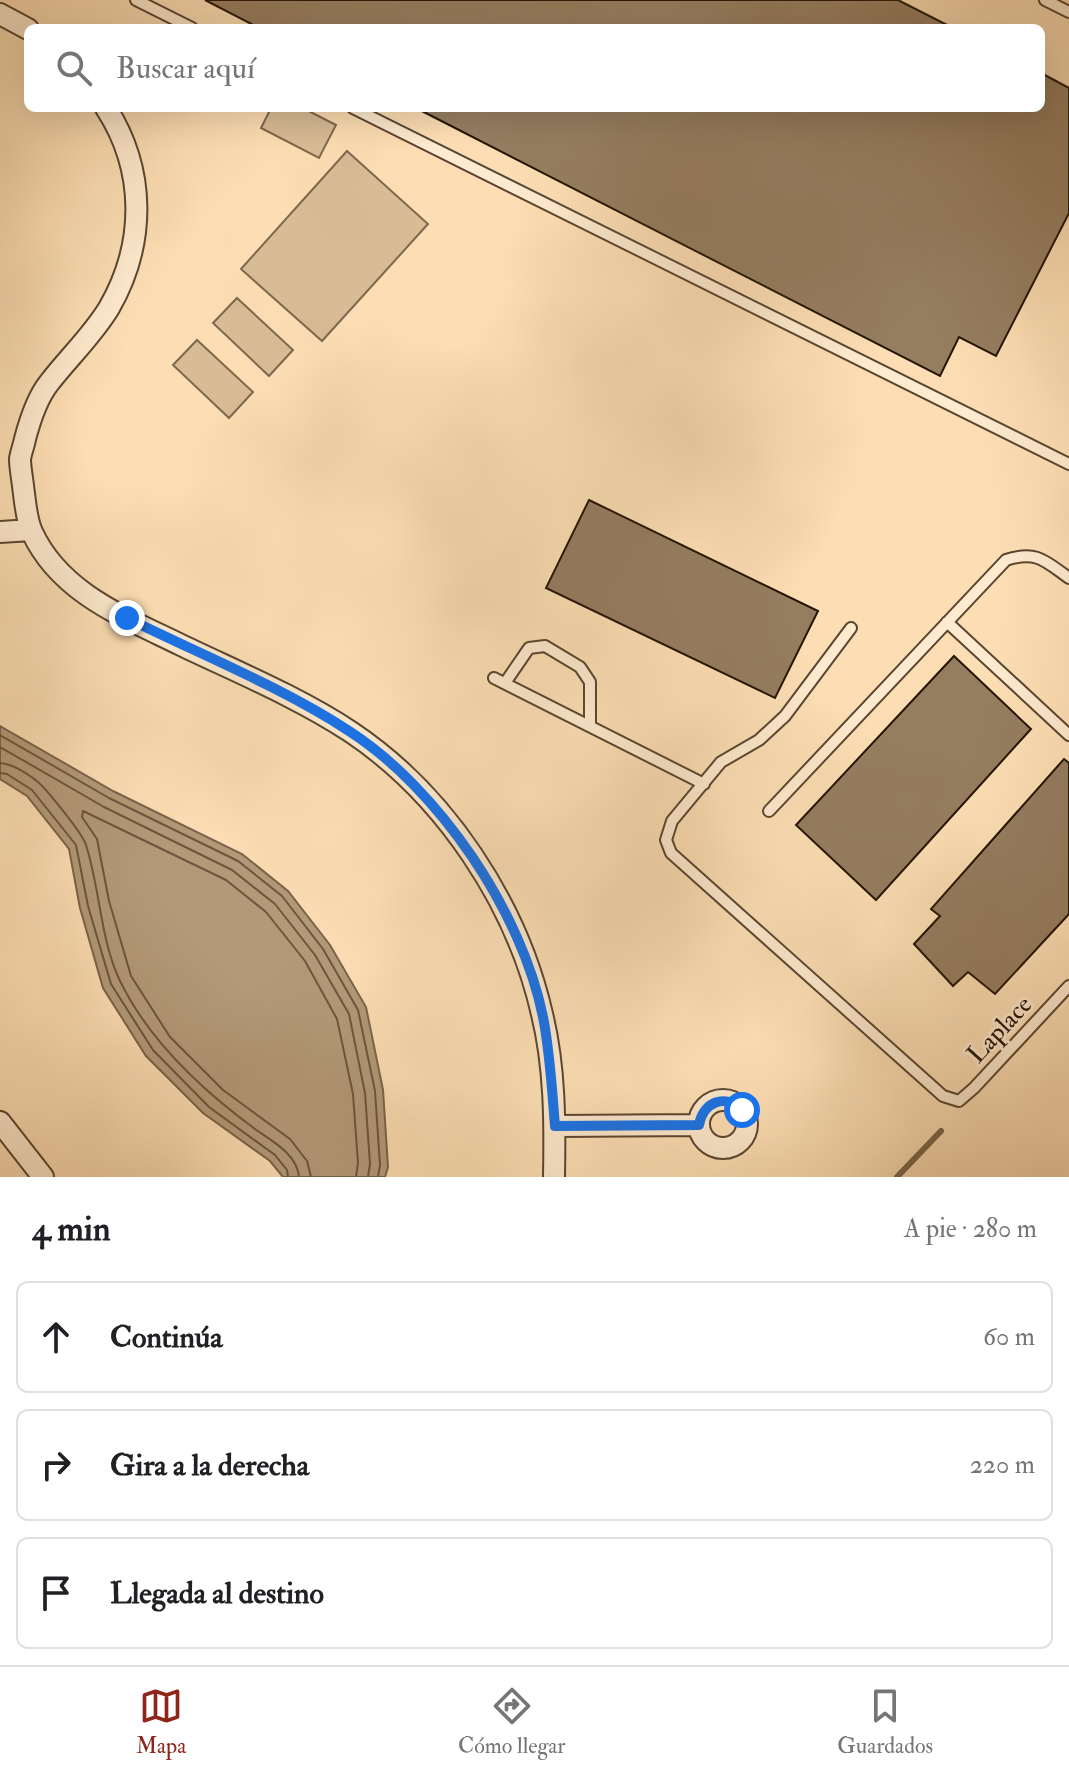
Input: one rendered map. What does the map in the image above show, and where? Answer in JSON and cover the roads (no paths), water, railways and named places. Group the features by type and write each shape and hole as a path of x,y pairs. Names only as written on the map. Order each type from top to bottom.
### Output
{"street":[{"path":"0,14 24,27"},
{"path":"108,112 119,129 136,180 136,219 128,264 110,307 88,339 47,385 31,419 20,457 31,530 50,564 81,593 302,704 349,731 384,756 428,800 465,847 503,907 533,980 543,1016 555,1126 554,1177"},
{"path":"0,532 31,530"},
{"path":"555,1126 699,1125"},
{"path":"3,1132 43,1177"}],"lane":[{"path":"136,0 184,24"},
{"path":"1045,0 1069,12"},
{"path":"361,112 1069,464"},
{"path":"769,811 1006,560 1023,555 1038,556 1069,578"},
{"path":"947,622 1069,735"},
{"path":"590,726 590,682 580,667 545,646 529,648 500,680 590,726 704,784 721,762 759,740 785,716 851,628"},
{"name":"Laplace","path":"704,784 672,821 666,840 671,853 943,1096 959,1101 1069,986"}],"water":[{"path":"0,726 113,791 242,854 288,891 330,945 366,1007 383,1090 388,1167 385,1177 283,1177 270,1161 203,1113 146,1056 103,988 80,908 69,849 27,796 0,779"}],"waterway":[{"path":"897,1177 941,1131"}]}
